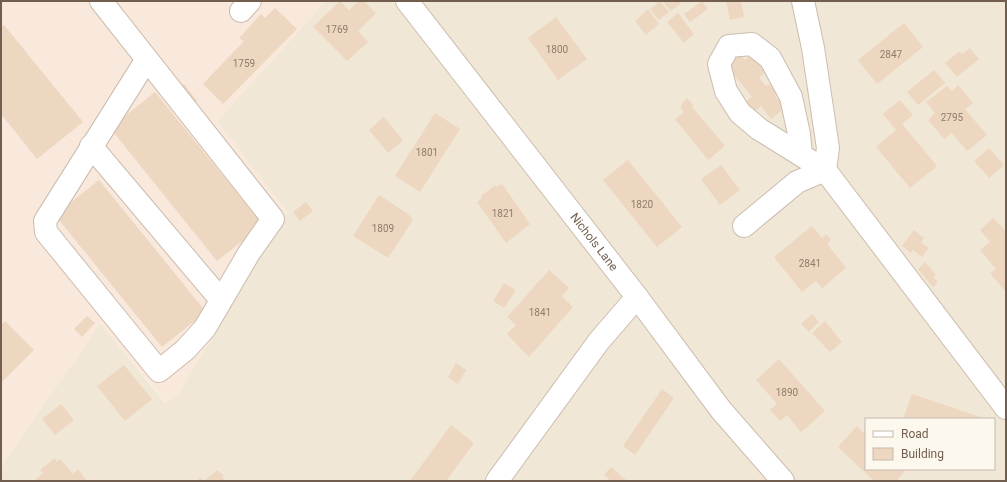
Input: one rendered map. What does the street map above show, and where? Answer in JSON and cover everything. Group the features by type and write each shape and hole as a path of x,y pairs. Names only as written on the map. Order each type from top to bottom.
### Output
{"street":[{"path":"101,1 147,59 273,219 249,253 205,328 190,345 159,371 46,232 45,221 147,59"},
{"name":"Nichols Lane","path":"407,1 637,296 721,410 783,481"},
{"path":"803,1 813,48 828,148 825,170"},
{"path":"801,155 799,134 791,97 770,58 752,44 729,46 719,64 726,91 740,113 759,129 825,170 1006,408"},
{"path":"91,146 221,300"},
{"path":"744,226 797,182 825,170"},
{"path":"497,481 599,341 637,296"}],"shaded area":[{"path":"1,1 326,1 217,121 287,211 178,394 166,403 100,323 1,467"},
{"path":"326,1 425,1 427,3 429,1 1006,1 1006,481 1,481 1,467 100,323 165,403 178,394 287,212 217,121"}],"building":[{"path":"340,1 349,10 359,1 364,1 376,13 358,31 368,42 347,61 313,27"},
{"path":"660,1 669,12 659,20 650,9"},
{"path":"662,1 679,1 681,3 671,11"},
{"path":"702,1 708,9 690,22 684,14"},
{"path":"726,1 741,1 744,17 730,20"},
{"path":"275,8 297,29 223,104 203,84 244,41 239,38 261,14 265,18"},
{"path":"648,9 659,24 646,35 635,21"},
{"path":"678,13 694,34 684,43 667,22"},
{"path":"556,17 587,59 558,80 528,38"},
{"path":"904,23 923,47 877,84 858,60"},
{"path":"4,25 83,122 37,159 1,114 1,27"},
{"path":"970,48 979,59 957,77 945,63 960,51 962,54"},
{"path":"739,53 745,60 751,55 765,72 759,78 766,86 769,84 771,87 773,85 777,90 775,96 785,108 771,119 761,106 754,112 746,101 752,97 725,64"},
{"path":"934,70 945,83 918,105 907,92"},
{"path":"184,84 197,101 188,107 176,90"},
{"path":"958,85 973,103 965,109 987,135 967,151 952,133 944,139 928,120 935,113 926,102 947,86 952,91"},
{"path":"155,92 263,225 217,261 110,128"},
{"path":"687,98 694,106 692,107 725,146 708,160 675,119 684,112 680,107"},
{"path":"900,100 913,115 902,124 937,166 910,188 876,147 896,130 883,114"},
{"path":"435,113 460,129 420,192 395,176"},
{"path":"384,117 403,140 388,153 369,130"},
{"path":"989,148 1004,165 989,178 974,161"},
{"path":"628,160 682,227 657,247 603,180"},
{"path":"721,165 740,190 720,205 701,179"},
{"path":"99,180 206,312 162,347 55,215"},
{"path":"502,184 530,224 506,243 477,202 482,198 481,196 495,185 496,187"},
{"path":"379,195 408,214 413,220 388,258 353,236"},
{"path":"306,202 313,211 300,221 293,212"},
{"path":"993,218 1006,231 1006,292 990,273 996,269 980,250 990,242 980,230"},
{"path":"812,226 822,238 826,234 831,240 827,244 846,268 822,288 816,281 802,292 774,257"},
{"path":"914,230 924,238 921,242 929,248 922,257 913,250 911,253 902,246"},
{"path":"925,262 936,275 933,277 938,282 933,287 918,269"},
{"path":"549,270 569,288 562,296 573,307 529,357 507,334 516,325 507,317"},
{"path":"504,283 516,290 504,308 493,301"},
{"path":"812,314 819,322 809,332 801,324"},
{"path":"87,316 95,323 82,337 74,329"},
{"path":"5,321 34,350 1,383 1,325"},
{"path":"825,321 842,342 830,352 812,333"},
{"path":"779,359 825,411 801,432 787,415 780,421 770,410 777,404 756,380"},
{"path":"456,363 466,370 458,384 448,377"},
{"path":"124,365 152,399 125,421 97,386"},
{"path":"662,389 674,398 635,455 623,446"},
{"path":"912,394 983,418 903,418"},
{"path":"61,404 74,420 55,435 42,419"},
{"path":"451,425 474,443 446,481 410,481"},
{"path":"857,426 865,434 865,470 905,471 896,481 874,481 838,447"},
{"path":"55,458 57,462 60,459 73,474 78,469 87,481 34,481 43,473 40,470"},
{"path":"611,467 626,480 611,481 604,475"},
{"path":"217,470 224,476 222,477 225,481 204,481"},
{"path":"200,478 204,481 197,481"}]}
